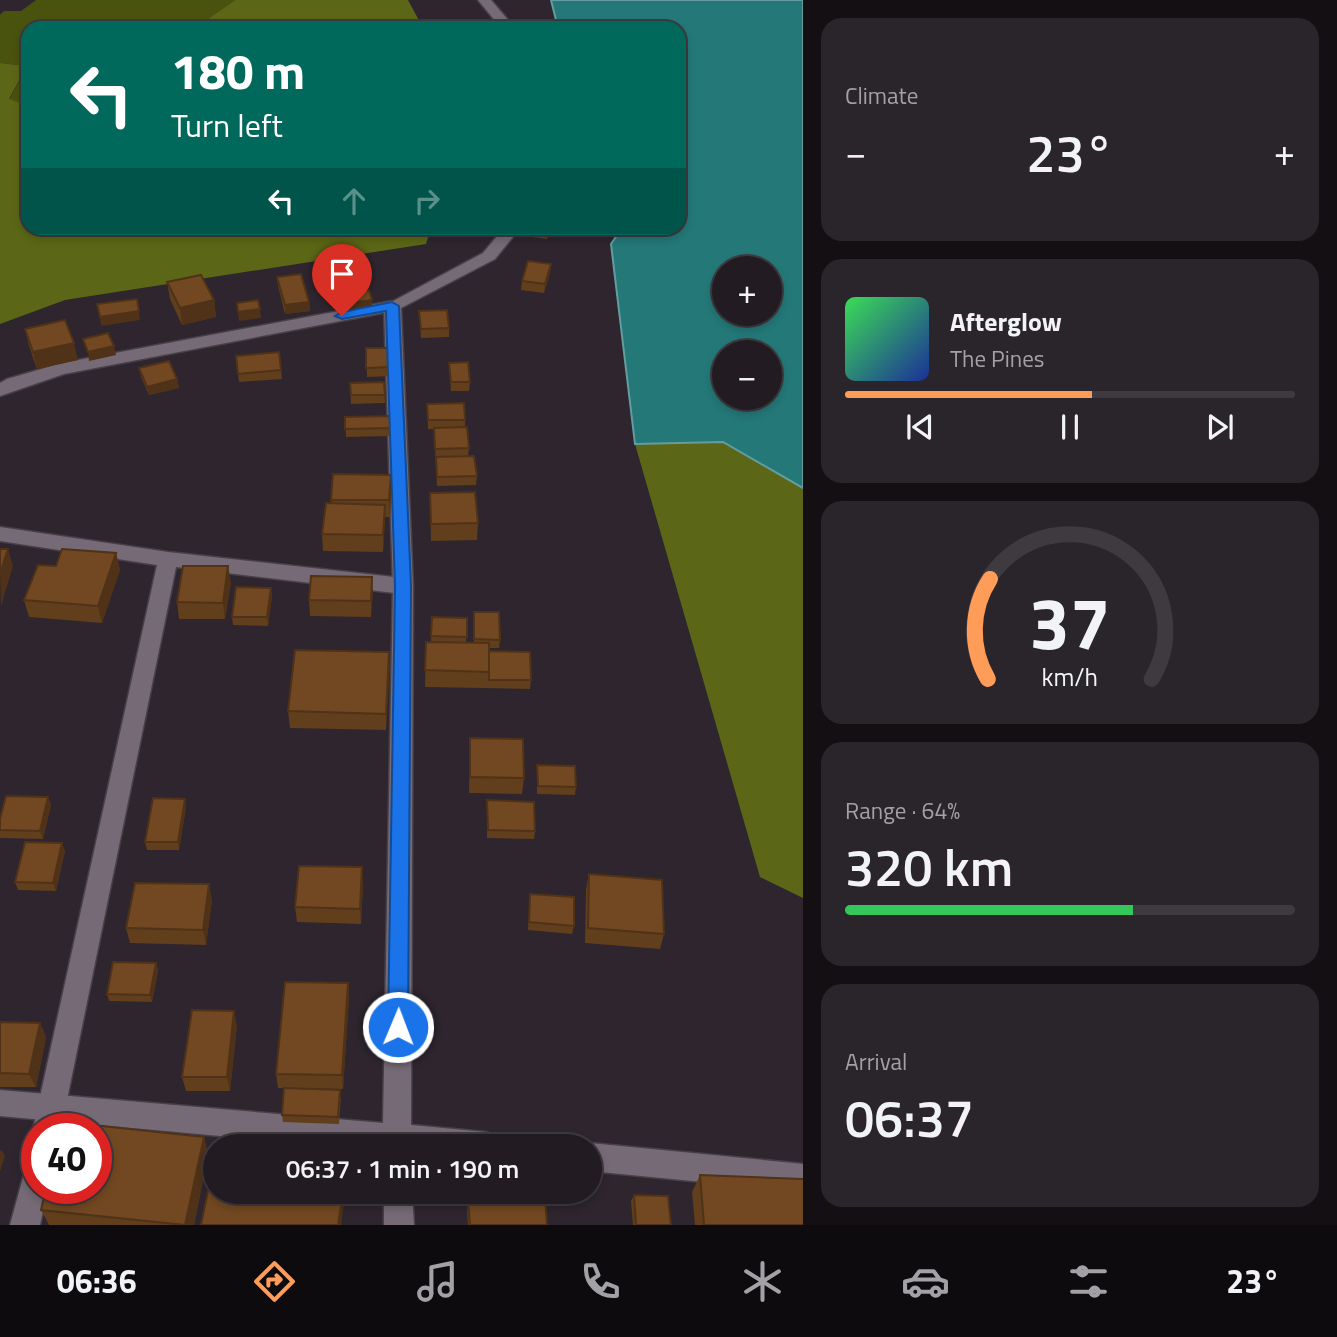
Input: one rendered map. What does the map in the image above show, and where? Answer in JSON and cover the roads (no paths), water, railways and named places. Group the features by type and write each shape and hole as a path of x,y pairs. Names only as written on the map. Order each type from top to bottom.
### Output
{"street":[{"path":"484,0 502,21"},
{"path":"0,390 13,383 62,369 392,306 489,256 506,235"},
{"path":"392,306 403,586 397,1134"},
{"path":"0,534 168,559 403,586"},
{"path":"50,1113 168,559"},
{"path":"0,1103 33,1113"},
{"path":"112,1122 281,1134"},
{"path":"602,1158 803,1178"},
{"path":"25,1225 30,1204"},
{"path":"398,1204 399,1225"}],"water":[{"path":"551,0 803,0 803,488 723,442 635,444 611,244 617,235 686,235 686,21 556,21"}]}
